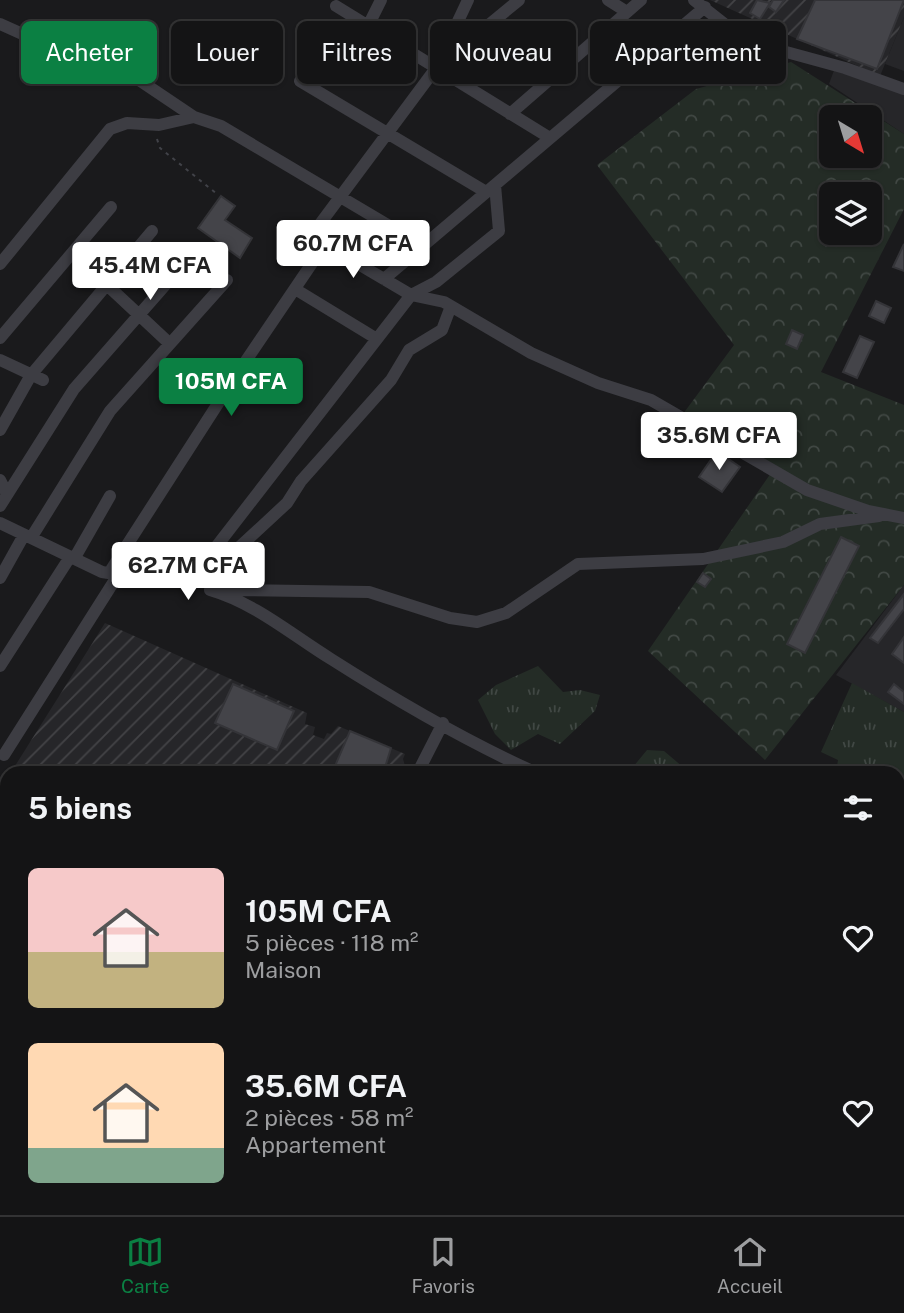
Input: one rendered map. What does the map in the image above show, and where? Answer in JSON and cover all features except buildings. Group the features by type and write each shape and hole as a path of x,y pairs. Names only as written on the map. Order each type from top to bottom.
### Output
{"street":[{"path":"370,21 381,0"},
{"path":"458,21 468,0"},
{"path":"493,21 519,0"},
{"path":"608,0 627,12"},
{"path":"510,114 641,0"},
{"path":"383,279 550,138 700,4 746,41 845,68 904,89"},
{"path":"336,6 360,21"},
{"path":"0,24 118,77 139,80 194,117 220,126 423,246"},
{"path":"430,76 311,236 411,295 451,306 531,353 598,383 650,400 807,491 904,518"},
{"path":"192,578 411,295 436,282 499,231 490,189 305,84"},
{"path":"462,84 550,138"},
{"path":"0,264 110,129 127,123 159,125 194,117"},
{"path":"0,338 111,206"},
{"path":"0,430 107,285 152,231"},
{"path":"4,755 114,574 325,244"},
{"path":"4,500 74,388 188,259"},
{"path":"0,578 110,411 228,280"},
{"path":"107,285 169,343"},
{"path":"295,289 377,339"},
{"path":"192,578 223,560 287,503 301,481 391,380 409,350 442,330 451,306"},
{"path":"0,360 37,377"},
{"path":"0,481 4,500"},
{"path":"0,666 110,496"},
{"path":"132,577 172,574 240,590 369,592 450,618 477,622 506,613 579,564 590,561 703,559 783,542 820,524 887,515"},
{"path":"0,523 72,558 114,574 178,582 221,594 260,612 366,681 522,766"},
{"path":"421,766 443,723"}],"path":[{"path":"159,125 157,141 160,148 217,194"}],"shaded area":[{"path":"710,0 904,0 904,17 880,76 786,34 786,21 757,21"},
{"path":"904,17 904,71 885,64"},
{"path":"836,65 904,89 904,134 882,119 882,105 860,105 829,84"},
{"path":"904,585 904,712 836,675"},
{"path":"105,623 307,713 305,724 315,727 313,735 324,739 327,733 331,734 338,726 405,754 405,766 15,766"}],"green space":[{"path":"791,62 858,105 819,105 819,168 882,168 882,120 904,134 904,209 821,372 904,405 904,585 765,760 648,651 773,470 680,418 734,345 597,165 696,89 714,84 786,84 786,63"},
{"path":"538,666 563,692 580,690 600,695 595,711 560,744 538,734 511,750 495,734 478,700 496,685"},
{"path":"852,683 904,712 904,766 837,766 838,760 821,752"},
{"path":"647,750 664,751 682,766 634,766"}]}
